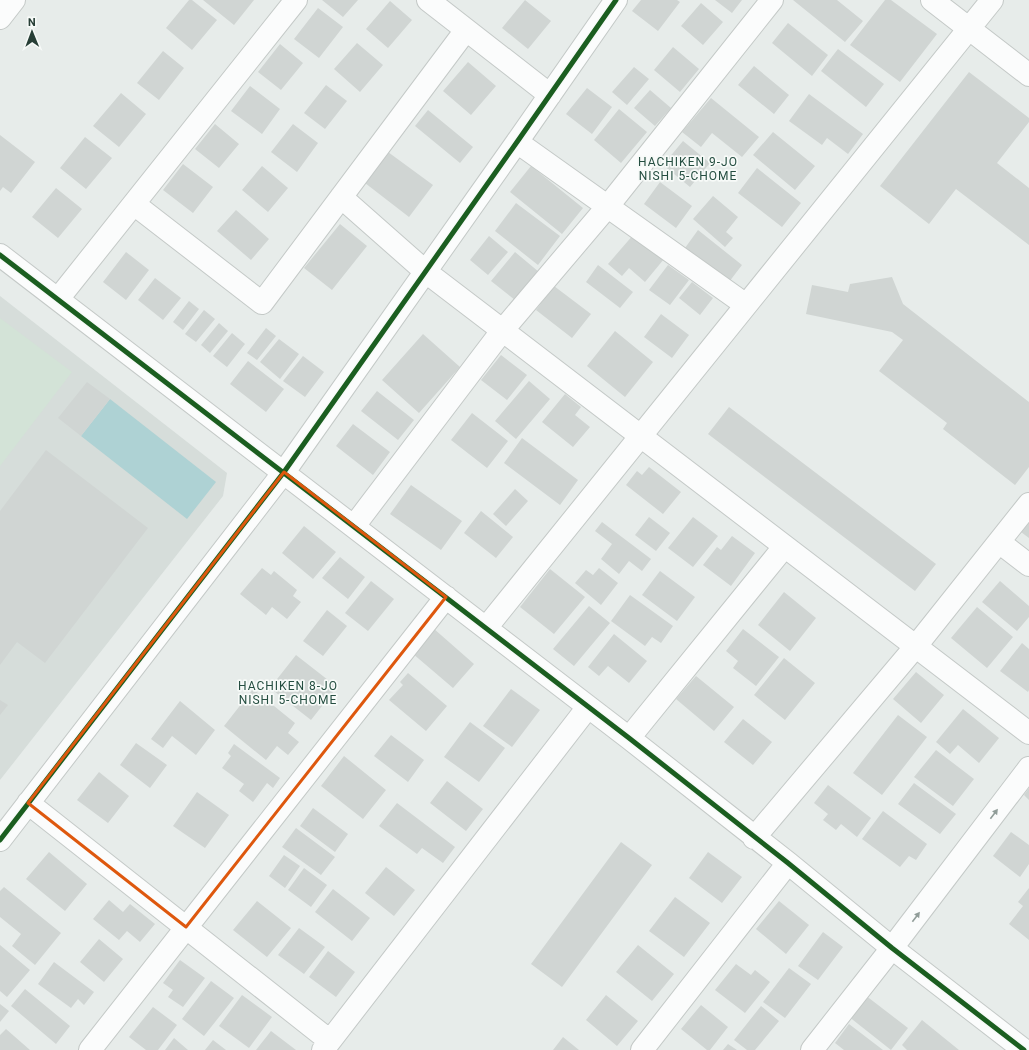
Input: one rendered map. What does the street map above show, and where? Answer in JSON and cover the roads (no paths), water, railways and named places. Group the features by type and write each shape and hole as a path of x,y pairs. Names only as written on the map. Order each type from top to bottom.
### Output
{"street":[{"path":"0,18 14,0"},
{"path":"58,299 296,0"},
{"path":"428,0 550,95"},
{"path":"0,840 284,472 616,0"},
{"path":"354,526 502,331 608,206 772,0"},
{"path":"932,0 1029,75"},
{"path":"486,628 992,0"},
{"path":"134,204 262,303 466,30"},
{"path":"517,142 746,305"},
{"path":"341,197 426,272 1029,733"},
{"path":"0,254 629,738 754,838 788,863 892,948 1024,1050"},
{"path":"754,838 916,646 1029,504"},
{"path":"999,542 1029,566"},
{"path":"629,738 784,546"},
{"path":"90,1050 446,597"},
{"path":"28,803 186,927 327,1045 588,707"},
{"path":"812,1050 1029,768"},
{"path":"642,1050 788,863"}],"water":[{"path":"110,399 216,482 187,519 81,436"}],"district":[{"name":"HACHIKEN 9-JO NISHI 5-CHOME","path":"688,169"},
{"name":"HACHIKEN 8-JO NISHI 5-CHOME","path":"288,693"}]}
